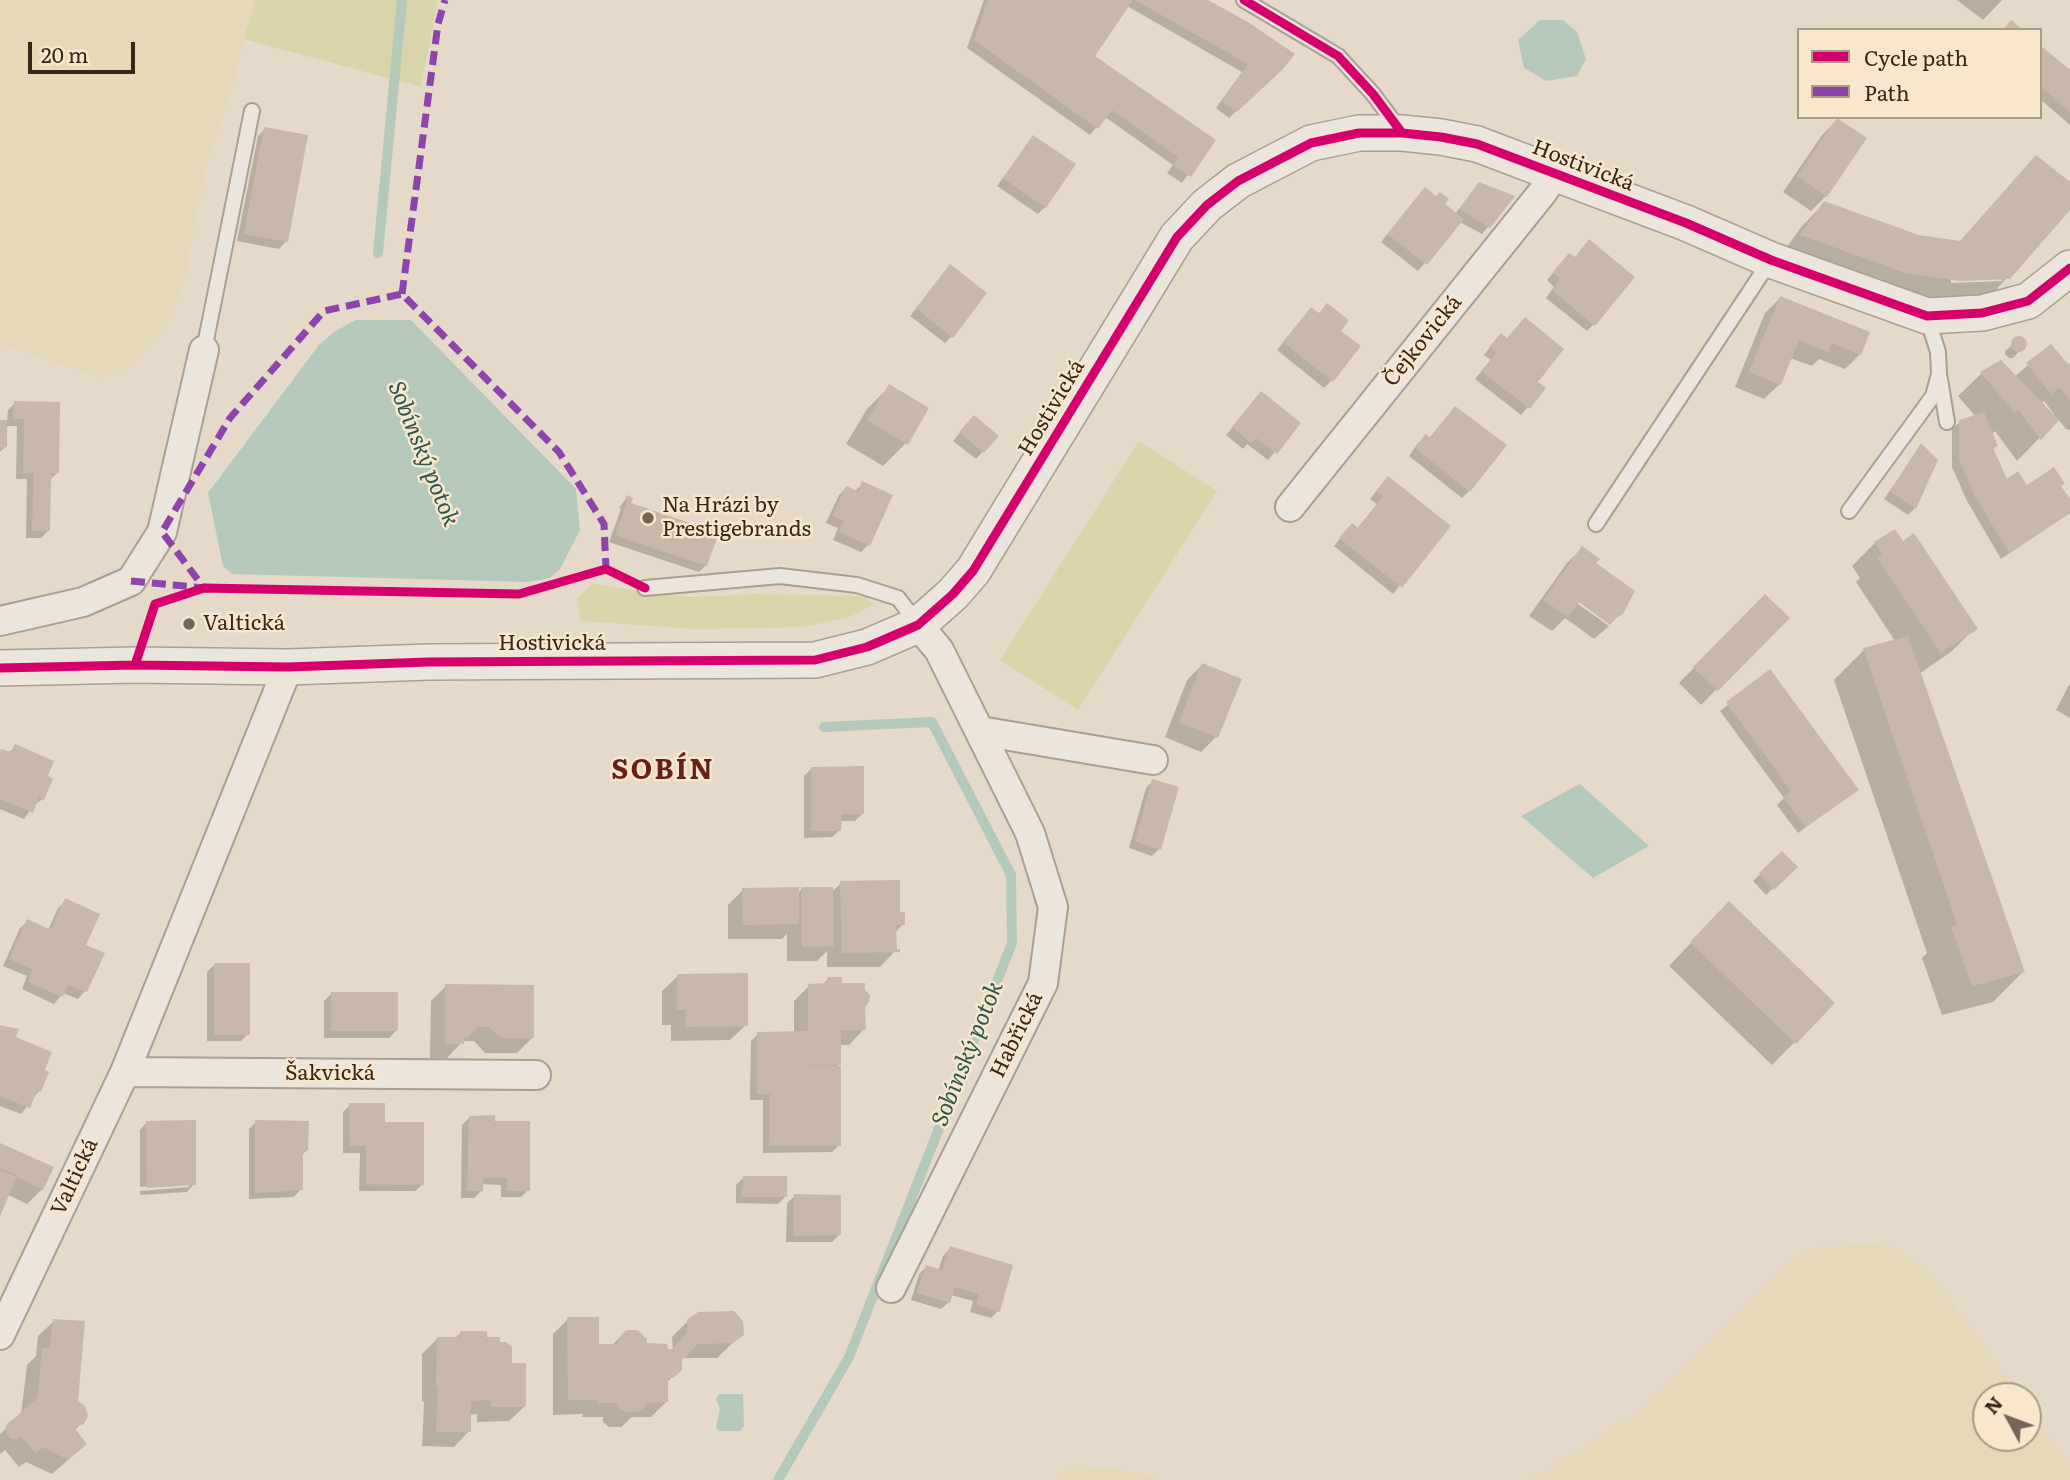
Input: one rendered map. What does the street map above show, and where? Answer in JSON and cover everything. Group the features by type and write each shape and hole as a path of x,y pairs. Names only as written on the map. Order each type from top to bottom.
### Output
{"street":[{"name":"Hostivická","path":"0,668 815,660 867,647 918,625 953,594 973,571 1177,237 1207,205 1238,181 1311,143 1359,133 1402,133 1441,137 1477,145 1686,223 1771,260 1927,316 1982,313 2028,301 2070,268"},
{"name":"Čejkovická","path":"1290,507 1542,194 1555,174"},
{"path":"0,621 83,602 131,582 162,532 204,350"},
{"name":"Habřická","path":"891,1288 1043,983 1053,907 1030,832 939,650 918,625"},
{"name":"Valtická","path":"0,1335 125,1072 288,667"},
{"path":"979,731 1153,760"},
{"name":"Šakvická","path":"125,1072 536,1075"}],"lane":[{"path":"1244,0 1338,56 1373,94 1402,133"},
{"path":"204,350 252,111"},
{"path":"1595,524 1771,260"},
{"path":"1927,316 1938,352 1947,422"},
{"path":"1849,511 1933,397 1939,374"},
{"path":"645,588 780,576 857,584 898,598 918,625"}],"shaded area":[{"path":"0,0 255,0 226,109 206,166 183,286 165,328 122,374 97,377 0,343"},
{"path":"255,0 438,0 421,87 244,39"},
{"path":"1139,441 1217,491 1078,710 1000,660"},
{"path":"592,583 692,597 757,594 863,596 875,604 850,617 802,627 698,629 581,621 577,599"},
{"path":"1868,1243 1894,1247 1935,1279 2009,1382 1972,1382 1972,1452 2042,1452 2042,1427 2070,1465 2070,1480 1532,1480 1640,1411 1790,1259 1819,1248"},
{"path":"1068,1466 1113,1468 1163,1480 1056,1480"}],"water":[{"path":"1540,20 1563,20 1577,32 1586,59 1577,76 1546,81 1524,68 1518,40"},
{"path":"356,320 411,320 576,489 580,530 560,569 550,578 529,582 232,574 223,566 208,493 319,345 334,332"},
{"path":"1580,784 1649,846 1593,878 1521,816"},
{"path":"719,1394 743,1394 744,1426 740,1431 720,1431 716,1428 720,1408 716,1399"}],"building":[{"path":"988,0 1133,0 1095,56 1216,140 1191,177 1173,165 1178,157 1112,110 1098,129 974,40"},
{"path":"1135,0 1208,0 1248,22 1295,54 1282,70 1237,112 1222,101 1248,64"},
{"path":"2011,20 2021,28 2005,28"},
{"path":"2042,47 2070,70 2070,112 2042,88"},
{"path":"1836,119 1867,138 1827,197 1797,176"},
{"path":"264,127 308,135 288,242 244,234"},
{"path":"1033,135 1076,164 1046,208 1003,178"},
{"path":"2036,155 2070,182 2070,210 2010,279 1960,281 1906,273 1800,235 1824,201 1919,235 1960,241"},
{"path":"1479,182 1515,196 1490,228 1459,209"},
{"path":"1425,187 1436,196 1440,192 1449,199 1445,204 1464,219 1427,265 1387,234"},
{"path":"1589,239 1635,277 1595,326 1552,290 1560,279 1553,272 1569,253 1575,257"},
{"path":"950,264 987,293 953,338 916,308"},
{"path":"1780,296 1870,332 1861,355 1832,343 1828,352 1799,340 1781,385 1749,372"},
{"path":"1327,303 1349,320 1341,331 1361,346 1333,382 1283,342 1311,307 1319,313"},
{"path":"1525,317 1564,349 1538,382 1546,388 1530,409 1481,371 1497,352 1489,347 1501,333 1507,338"},
{"path":"2019,336 2027,344 2019,352 2011,344"},
{"path":"2051,344 2068,364 2070,363 2070,400 2060,387 2051,394 2026,363"},
{"path":"2001,360 2059,420 2041,440 2018,409 2015,413 1980,372"},
{"path":"889,384 929,408 908,445 867,420"},
{"path":"1261,391 1301,423 1277,454 1256,438 1251,443 1232,427"},
{"path":"14,401 60,402 59,473 40,473 51,474 50,531 32,531 34,473 23,473 24,419 13,419"},
{"path":"1455,406 1507,445 1470,492 1415,448 1425,434 1430,437"},
{"path":"1984,412 1998,446 1993,448 2007,479 2018,471 2027,485 2054,467 2065,484 2061,486 2070,499 2070,513 2009,553 1973,493 1959,459 1959,420"},
{"path":"974,415 999,436 984,453 959,432"},
{"path":"0,420 7,420 7,447 0,448"},
{"path":"1921,443 1938,460 1916,509 1890,491"},
{"path":"1388,476 1451,526 1402,588 1339,538 1352,523 1358,528 1383,496 1376,491"},
{"path":"862,481 893,495 870,546 839,532 844,521 832,516 846,486 858,491"},
{"name":"Na Hrázi by Prestigebrands","path":"627,495 633,498 631,503 719,533 707,566 615,535"},
{"path":"1895,529 1903,541 1914,533 1978,629 1941,653 1877,558 1882,555 1874,542"},
{"path":"1582,546 1600,559 1596,563 1635,591 1623,614 1610,625 1579,602 1568,617 1543,600"},
{"path":"1765,594 1790,618 1718,691 1693,667"},
{"path":"1908,636 2025,972 1972,986 1951,927 1957,924 1863,648"},
{"path":"1202,663 1242,679 1218,738 1179,722"},
{"path":"1770,669 1859,790 1806,827 1783,797 1791,791 1726,702"},
{"path":"15,744 54,761 48,776 53,779 44,800 39,797 33,813 0,799 0,752 1,749 11,752"},
{"path":"864,766 864,814 842,814 841,831 811,831 811,767"},
{"path":"1152,779 1179,787 1161,850 1135,841"},
{"path":"1782,851 1798,867 1774,890 1759,873"},
{"path":"900,880 900,912 905,912 905,925 896,925 897,949 900,949 900,952 842,953 840,881"},
{"path":"799,887 799,924 743,925 742,888"},
{"path":"801,887 833,887 834,946 802,947"},
{"path":"65,898 100,914 86,945 105,953 87,992 68,985 63,997 28,982 33,969 9,959 27,919 51,930"},
{"path":"1729,901 1835,1003 1796,1044 1690,942"},
{"path":"214,963 250,963 250,1035 214,1035"},
{"path":"748,973 748,1026 685,1027 686,1010 677,1010 677,974"},
{"path":"827,977 842,977 842,983 865,983 865,990 870,995 865,1007 866,1030 841,1030 841,1065 787,1066 841,1066 841,1146 769,1146 770,1094 757,1094 757,1032 808,1031 808,984 828,983"},
{"path":"445,984 534,985 534,1038 501,1038 489,1027 478,1027 464,1038 464,1044 445,1044"},
{"path":"331,992 398,992 398,1031 331,1031"},
{"path":"0,1025 19,1029 16,1037 52,1052 45,1070 49,1072 41,1092 37,1091 30,1108 0,1096"},
{"path":"349,1103 385,1103 385,1122 424,1122 424,1185 366,1184 366,1146 350,1146"},
{"path":"495,1115 495,1121 530,1121 530,1191 507,1191 507,1178 483,1178 483,1191 467,1191 469,1116"},
{"path":"196,1120 196,1185 147,1188 146,1121"},
{"path":"255,1120 309,1121 308,1151 303,1151 303,1190 255,1193"},
{"path":"0,1143 54,1167 43,1190 0,1168"},
{"path":"0,1170 17,1177 0,1216"},
{"path":"743,1176 787,1176 787,1197 742,1197"},
{"path":"794,1194 841,1195 841,1235 793,1236"},
{"path":"950,1246 1013,1265 1000,1312 976,1305 979,1294 955,1287 950,1303 917,1293 926,1265 942,1270"},
{"path":"734,1311 743,1321 744,1335 733,1343 697,1344 684,1359 682,1357 682,1370 673,1378 668,1378 668,1402 645,1403 646,1406 638,1412 625,1412 617,1403 568,1400 567,1317 599,1317 599,1344 618,1344 618,1339 626,1330 638,1330 647,1339 647,1343 667,1344 668,1349 672,1349 687,1333 687,1320 698,1312"},
{"path":"53,1319 85,1321 78,1401 85,1406 88,1416 84,1424 74,1427 87,1444 68,1460 43,1447 35,1453 21,1436 11,1439 5,1431 7,1424 36,1400 42,1348 50,1348"},
{"path":"460,1331 487,1331 487,1337 500,1337 500,1342 506,1342 512,1347 512,1363 526,1363 526,1407 491,1407 491,1400 471,1401 471,1432 436,1432 437,1337 460,1337"}],"waterway":[{"name":"Sobínský potok","path":"378,253 402,0"},
{"name":"Sobínský potok","path":"778,1480 849,1357 1012,943 1011,875 932,722 824,727"}],"marked path":[{"path":"402,294 438,24 445,0"},
{"path":"131,581 204,588 162,532 230,418 324,311 402,294 559,452 604,524 606,569"}],"cycle path":[{"path":"1244,0 1338,56 1373,94 1402,133"},
{"path":"0,668 815,660 867,647 918,625 953,594 973,571 1177,237 1207,205 1238,181 1311,143 1359,133 1402,133 1477,144 1686,223 1771,260 1927,316 1982,313 2028,301 2070,268"},
{"path":"135,665 155,604 204,588 519,594 606,569 645,588"}],"place":[{"name":"Na Hrázi by Prestigebrands","path":"648,518"},
{"name":"Valtická","path":"189,624"}],"district":[{"name":"SOBÍN","path":"663,771"}]}
